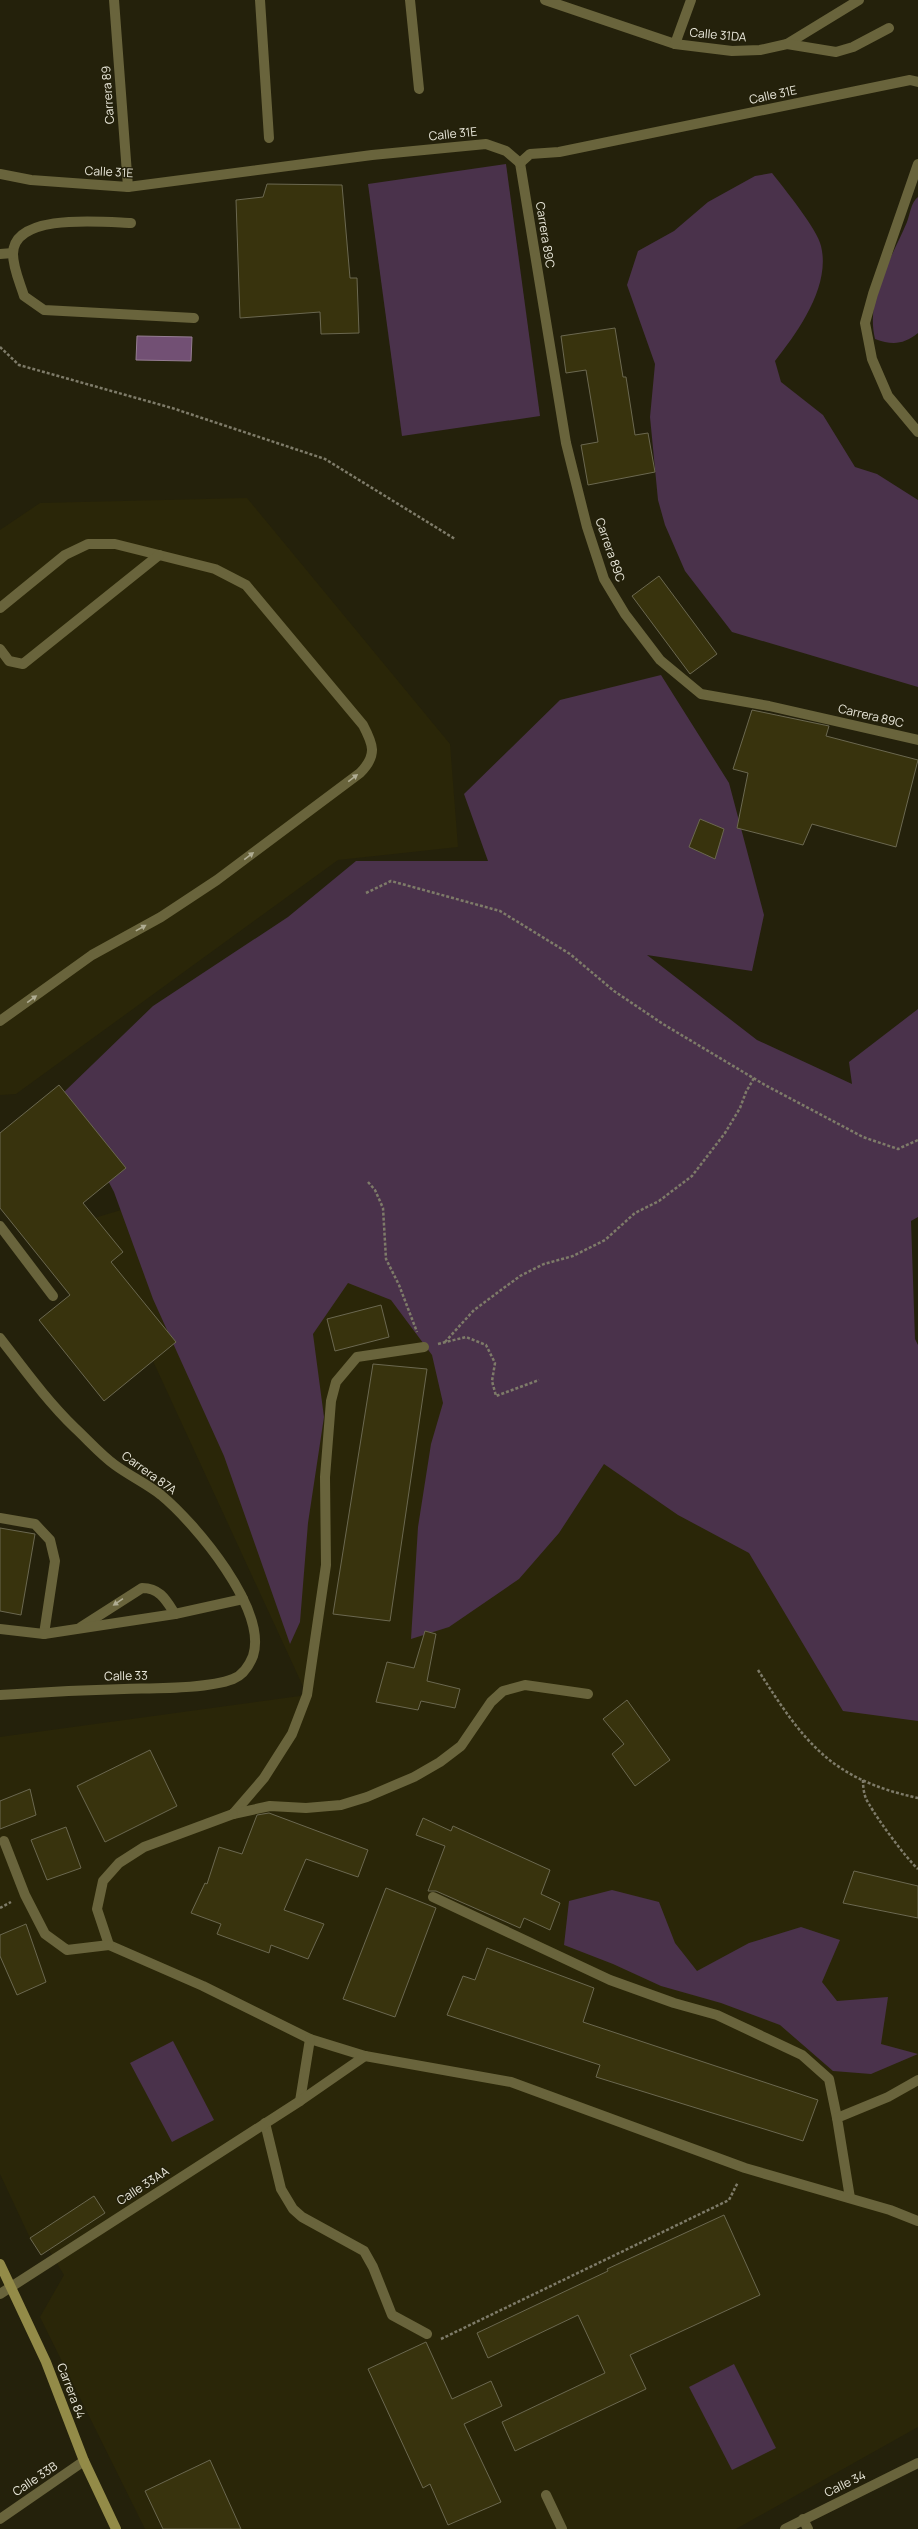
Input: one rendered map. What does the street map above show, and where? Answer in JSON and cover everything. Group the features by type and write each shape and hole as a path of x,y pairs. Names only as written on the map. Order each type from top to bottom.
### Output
{"street":[{"name":"Carrera 89","path":"114,0 128,188"},
{"path":"260,0 269,138"},
{"path":"410,0 419,89"},
{"name":"Calle 31DA","path":"545,0 675,44 732,51 760,50 787,44 836,52 853,47 889,28"},
{"path":"675,44 691,0"},
{"path":"787,44 859,0"},
{"name":"Calle 31E","path":"0,174 31,180 128,188 372,155 486,144 506,151 520,163 530,154 560,152 910,80 918,82"},
{"name":"Carrera 89C","path":"520,163 566,443 587,527 604,579 624,614 660,660 701,694 769,706 918,740"},
{"path":"918,164 873,294 865,324 872,359 888,396 918,432"},
{"path":"130,222 80,221 38,225 21,236 13,253 24,296 44,310 194,318"},
{"path":"0,254 13,253"},
{"path":"0,608 65,555 88,544 116,544 215,569 246,585 362,725 372,742 372,753 368,765 360,773 217,880 161,917 92,955 0,1021"},
{"path":"0,649 9,661 23,664 159,555"},
{"path":"0,1226 52,1296"},
{"name":"Carrera 87A","path":"0,1338 37,1388 74,1427 114,1464 161,1495 193,1528 218,1560 243,1599 254,1629 256,1647 249,1667"},
{"path":"233,1814 264,1778 292,1734 307,1695 326,1565 325,1477 331,1401 336,1382 357,1357 424,1347"},
{"path":"0,1518 35,1524 50,1540 55,1561 44,1634"},
{"path":"79,1628 123,1598 142,1588 153,1588 164,1596 175,1614"},
{"path":"0,1629 44,1634 153,1618 243,1599"},
{"name":"Calle 33","path":"0,1695 168,1688 216,1682 234,1678 249,1667"},
{"path":"109,1945 97,1910 103,1881 119,1863 144,1847 233,1814 270,1806 306,1808 341,1805 367,1797 414,1777 440,1762 461,1746 491,1702 503,1691 524,1684 588,1694"},
{"path":"4,1841 25,1895 45,1934 67,1950 109,1945 202,1986 310,2039 365,2056 511,2082 745,2168 850,2198 918,2221"},
{"path":"433,1897 610,1980 674,2003 717,2015 802,2055 829,2079 850,2198"},
{"path":"300,2100 310,2039"},
{"name":"Calle 33AA","path":"0,2294 265,2123 365,2056"},
{"path":"837,2118 888,2097 918,2080"},
{"path":"265,2123 281,2189 293,2209 302,2218 364,2251 374,2267 392,2315 427,2334"},
{"name":"Carrera 84","path":"0,2264 46,2362 84,2461 116,2529"},
{"name":"Calle 33B","path":"0,2519 84,2461"},
{"name":"Calle 34","path":"785,2529 918,2463"},
{"path":"546,2495 562,2529"},
{"path":"803,2519 808,2529"}],"path":[{"path":"0,347 19,365 172,408 325,459 455,539"},
{"path":"366,893 391,881 500,911 570,954 614,991 663,1024 754,1078 863,1137 898,1149 918,1140"},
{"path":"445,1342 474,1310 509,1283 544,1264 573,1256 605,1240 635,1213 659,1201 692,1176 725,1133 740,1108 746,1092 754,1078"},
{"path":"368,1182 375,1190 383,1208 386,1259 399,1284 413,1325 424,1347 466,1337 486,1345 495,1363 492,1381 496,1396 539,1380"},
{"path":"758,1670 790,1722 824,1757 850,1775 892,1792 918,1798"},
{"path":"863,1780 863,1789 868,1804 908,1860 918,1869"},
{"path":"427,2334 439,2340 729,2200 745,2168"}],"shaded area":[{"path":"506,164 540,416 402,436 368,184"},
{"path":"772,173 814,230 821,246 823,261 817,292 810,308 793,336 775,361 781,382 823,415 855,467 877,474 918,500 918,687 732,632 685,571 665,525 658,500 650,417 655,364 627,285 638,251 674,231 708,202 755,176"},
{"path":"918,197 918,333 902,342 892,343 881,341 875,339 873,324 877,293 907,222 912,205"},
{"path":"137,336 192,337 191,361 136,360"},
{"path":"247,498 450,744 458,847 338,860 16,1094 0,1095 0,530 40,503"},
{"path":"661,675 729,783 764,915 752,971 647,955 757,1040 852,1084 849,1062 918,1009 918,1217 911,1221 915,1339 918,1345 918,1721 843,1711 749,1553 678,1515 604,1464 559,1533 519,1579 449,1627 411,1639 418,1527 431,1444 443,1403 432,1355 391,1300 348,1283 313,1334 324,1417 308,1523 300,1622 290,1644 224,1456 153,1299 114,1192 62,1094 153,1006 288,917 356,861 488,861 464,794 560,700"},
{"path":"249,1171 918,1406 918,2427 736,2529 145,2529 40,2317 64,2275 49,2250 30,2238 0,2174 0,1737 307,1695 88,1220"},
{"path":"612,1890 659,1902 675,1943 697,1971 749,1943 801,1927 840,1940 822,1982 837,2001 888,1997 881,2044 918,2054 871,2074 833,2071 780,2025 721,2003 661,1986 613,1964 564,1945 569,1901"},
{"path":"173,2041 214,2120 172,2142 130,2063"},
{"path":"734,2364 776,2448 732,2470 689,2387"}],"building":[{"path":"267,184 342,185 350,278 357,278 359,333 321,334 320,312 240,318 236,200 263,197"},
{"path":"615,328 623,377 626,377 635,435 648,433 655,472 588,485 581,445 598,442 586,370 566,373 561,336"},
{"path":"659,576 717,654 690,674 632,596"},
{"path":"752,710 829,726 826,736 918,760 896,847 812,824 803,845 737,828 748,773 733,769"},
{"path":"700,819 724,829 715,859 689,847"},
{"path":"59,1085 126,1168 83,1203 123,1252 111,1262 176,1342 104,1401 39,1320 70,1295 0,1208 0,1133"},
{"path":"381,1305 389,1337 335,1351 327,1319"},
{"path":"373,1364 427,1369 390,1621 333,1614"},
{"path":"0,1528 35,1534 21,1615 0,1611"},
{"path":"425,1631 436,1634 427,1681 460,1689 455,1708 421,1701 418,1710 376,1702 387,1662 414,1668"},
{"path":"627,1700 670,1760 635,1786 612,1754 624,1744 603,1719"},
{"path":"150,1750 177,1806 105,1842 77,1786"},
{"path":"30,1789 36,1815 0,1829 0,1801"},
{"path":"269,1813 368,1850 358,1877 306,1859 284,1910 324,1924 308,1959 271,1945 269,1953 217,1934 221,1924 191,1913 205,1883 207,1884 219,1847 242,1854 257,1815"},
{"path":"423,1818 451,1831 453,1826 550,1870 541,1894 560,1903 550,1930 524,1918 520,1928 436,1891 428,1891 445,1846 416,1835"},
{"path":"66,1827 81,1868 47,1880 31,1840"},
{"path":"854,1871 918,1886 918,1918 843,1903"},
{"path":"386,1888 436,1908 395,2017 343,1999"},
{"path":"26,1924 46,1982 17,1995 0,1956 0,1935"},
{"path":"487,1948 594,1988 583,2022 818,2100 803,2141 596,2077 600,2065 447,2015 463,1976 475,1980"},
{"path":"94,2196 105,2213 41,2255 30,2238"},
{"path":"724,2215 760,2295 630,2355 646,2389 515,2451 502,2422 605,2373 578,2315 488,2358 477,2333 608,2271 607,2269"},
{"path":"426,2342 452,2399 491,2381 502,2406 464,2424 501,2502 448,2525 430,2484 423,2488 368,2369"},
{"path":"210,2460 241,2529 163,2529 145,2491"}]}
